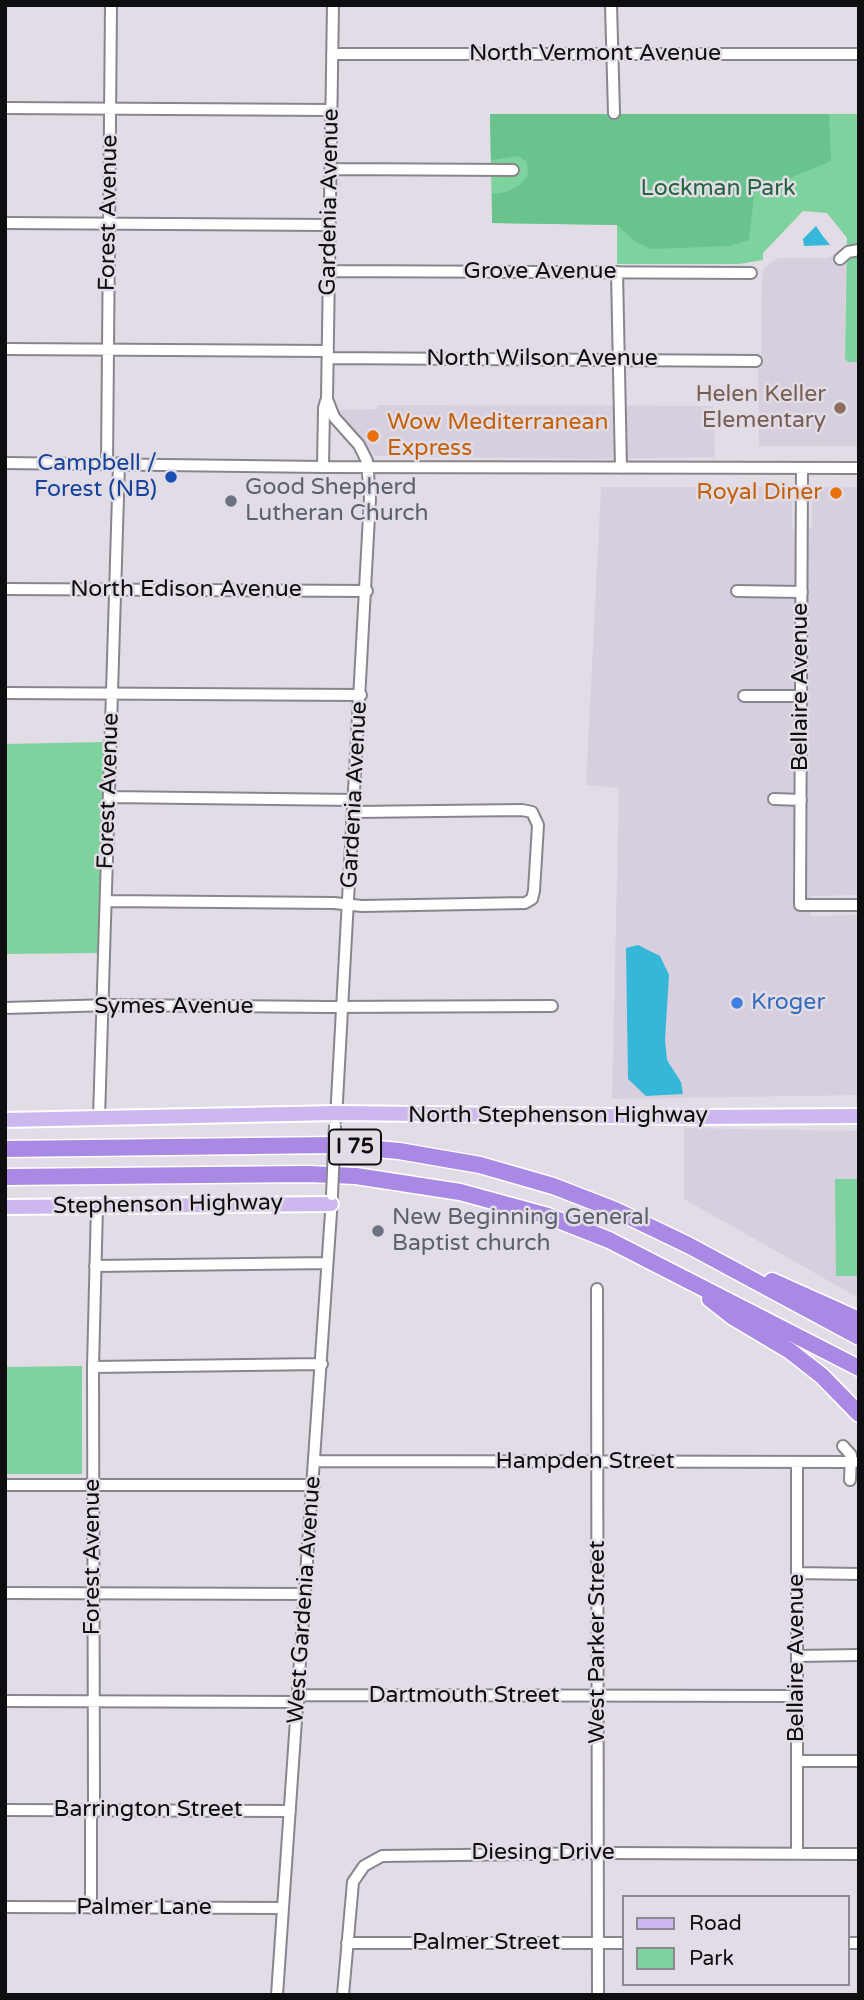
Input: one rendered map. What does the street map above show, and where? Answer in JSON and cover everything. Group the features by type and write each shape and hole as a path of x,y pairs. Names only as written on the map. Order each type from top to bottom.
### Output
{"highway":[{"name":"I 75","path":"5,1149 296,1145 361,1147 480,1165 536,1180 615,1210 688,1245 859,1337"},
{"name":"I 75","path":"5,1177 297,1174 355,1176 412,1183 491,1199 566,1222 608,1240 859,1368"},
{"path":"688,1245 859,1320"},
{"path":"675,1272 733,1317 790,1352 822,1376 859,1413"}],"main road":[{"name":"North Stephenson Highway","path":"5,1119 859,1116"},
{"name":"Stephenson Highway","path":"5,1207 332,1200"}],"street":[{"name":"Forest Avenue","path":"99,1118 115,589 108,349 111,5"},
{"name":"Gardenia Avenue","path":"323,467 328,355 332,5"},
{"path":"611,5 614,113"},
{"name":"North Vermont Avenue","path":"332,54 859,54"},
{"path":"5,108 331,110"},
{"path":"331,169 513,170"},
{"path":"5,223 330,225"},
{"path":"840,259 848,252 859,250"},
{"name":"Grove Avenue","path":"329,271 751,273"},
{"path":"617,272 621,468"},
{"name":"North Wilson Avenue","path":"5,349 756,361"},
{"name":"Gardenia Avenue","path":"327,399 334,418 358,443 368,467 370,514 332,1200"},
{"path":"5,463 323,467 859,468"},
{"name":"Bellaire Avenue","path":"802,468 800,905 859,905"},
{"name":"North Edison Avenue","path":"5,589 367,591"},
{"path":"737,591 802,592"},
{"path":"5,693 361,695"},
{"path":"744,695 801,696"},
{"path":"109,797 355,800"},
{"path":"774,800 801,800"},
{"path":"106,901 500,904 525,903 534,891 538,825 531,812 354,812"},
{"name":"Symes Avenue","path":"5,1008 552,1006"},
{"name":"West Gardenia Avenue","path":"277,1995 332,1200"},
{"name":"Forest Avenue","path":"91,1908 93,1367 97,1206"},
{"path":"95,1266 327,1263"},
{"name":"West Parker Street","path":"597,1289 598,1995"},
{"path":"93,1367 322,1364"},
{"path":"843,1446 853,1462 850,1480"},
{"name":"Hampden Street","path":"315,1461 853,1462"},
{"name":"Bellaire Avenue","path":"797,1463 797,1853"},
{"path":"5,1485 314,1485"},
{"path":"797,1573 859,1574"},
{"path":"5,1593 306,1594"},
{"path":"797,1656 859,1655"},
{"name":"Dartmouth Street","path":"5,1701 797,1696"},
{"path":"797,1761 859,1761"},
{"name":"Barrington Street","path":"5,1810 290,1811"},
{"name":"Diesing Drive","path":"343,1995 353,1882 364,1866 389,1854 859,1854"},
{"name":"Palmer Lane","path":"5,1907 283,1908"},
{"name":"Palmer Street","path":"347,1943 622,1943"}],"shaded area":[{"path":"846,247 845,359 848,362 859,362 859,446 759,446 758,369 761,368 762,275 765,267 778,258 828,258"},
{"path":"377,405 714,406 715,457 592,459 374,456 338,410 377,409"},
{"path":"601,487 792,487 792,529 812,528 812,487 859,487 859,895 810,896 811,916 859,915 859,1095 612,1099 619,788 586,785"},
{"path":"684,1128 859,1131 859,1298 684,1199"}],"green space":[{"name":"Lockman Park","path":"490,114 859,114 859,362 848,362 845,359 847,238 827,213 803,211 763,253 763,260 739,264 617,264 617,225 492,223"},
{"name":"Lockman Park","path":"490,114 829,114 831,161 783,181 755,187 749,240 729,246 651,249 636,242 617,225 492,223 492,194 519,186 528,176 527,162 518,156 491,160"},
{"path":"105,742 99,953 5,954 5,744"},
{"path":"835,1179 859,1179 859,1276 836,1276"},
{"path":"82,1366 82,1474 5,1474 5,1367"}],"water":[{"path":"816,226 830,245 804,246 803,239"},
{"path":"638,945 660,956 669,975 665,1040 667,1060 681,1082 683,1094 646,1096 628,1079 626,948"}],"place":[{"name":"Helen Keller Elementary","path":"840,408"},
{"name":"Wow Mediterranean Express","path":"373,436"},
{"name":"Campbell / Forest (NB)","path":"171,477"},
{"name":"Royal Diner","path":"836,493"},
{"name":"Good Shepherd Lutheran Church","path":"231,501"},
{"name":"Kroger","path":"737,1003"},
{"name":"New Beginning General Baptist church","path":"378,1231"}]}
